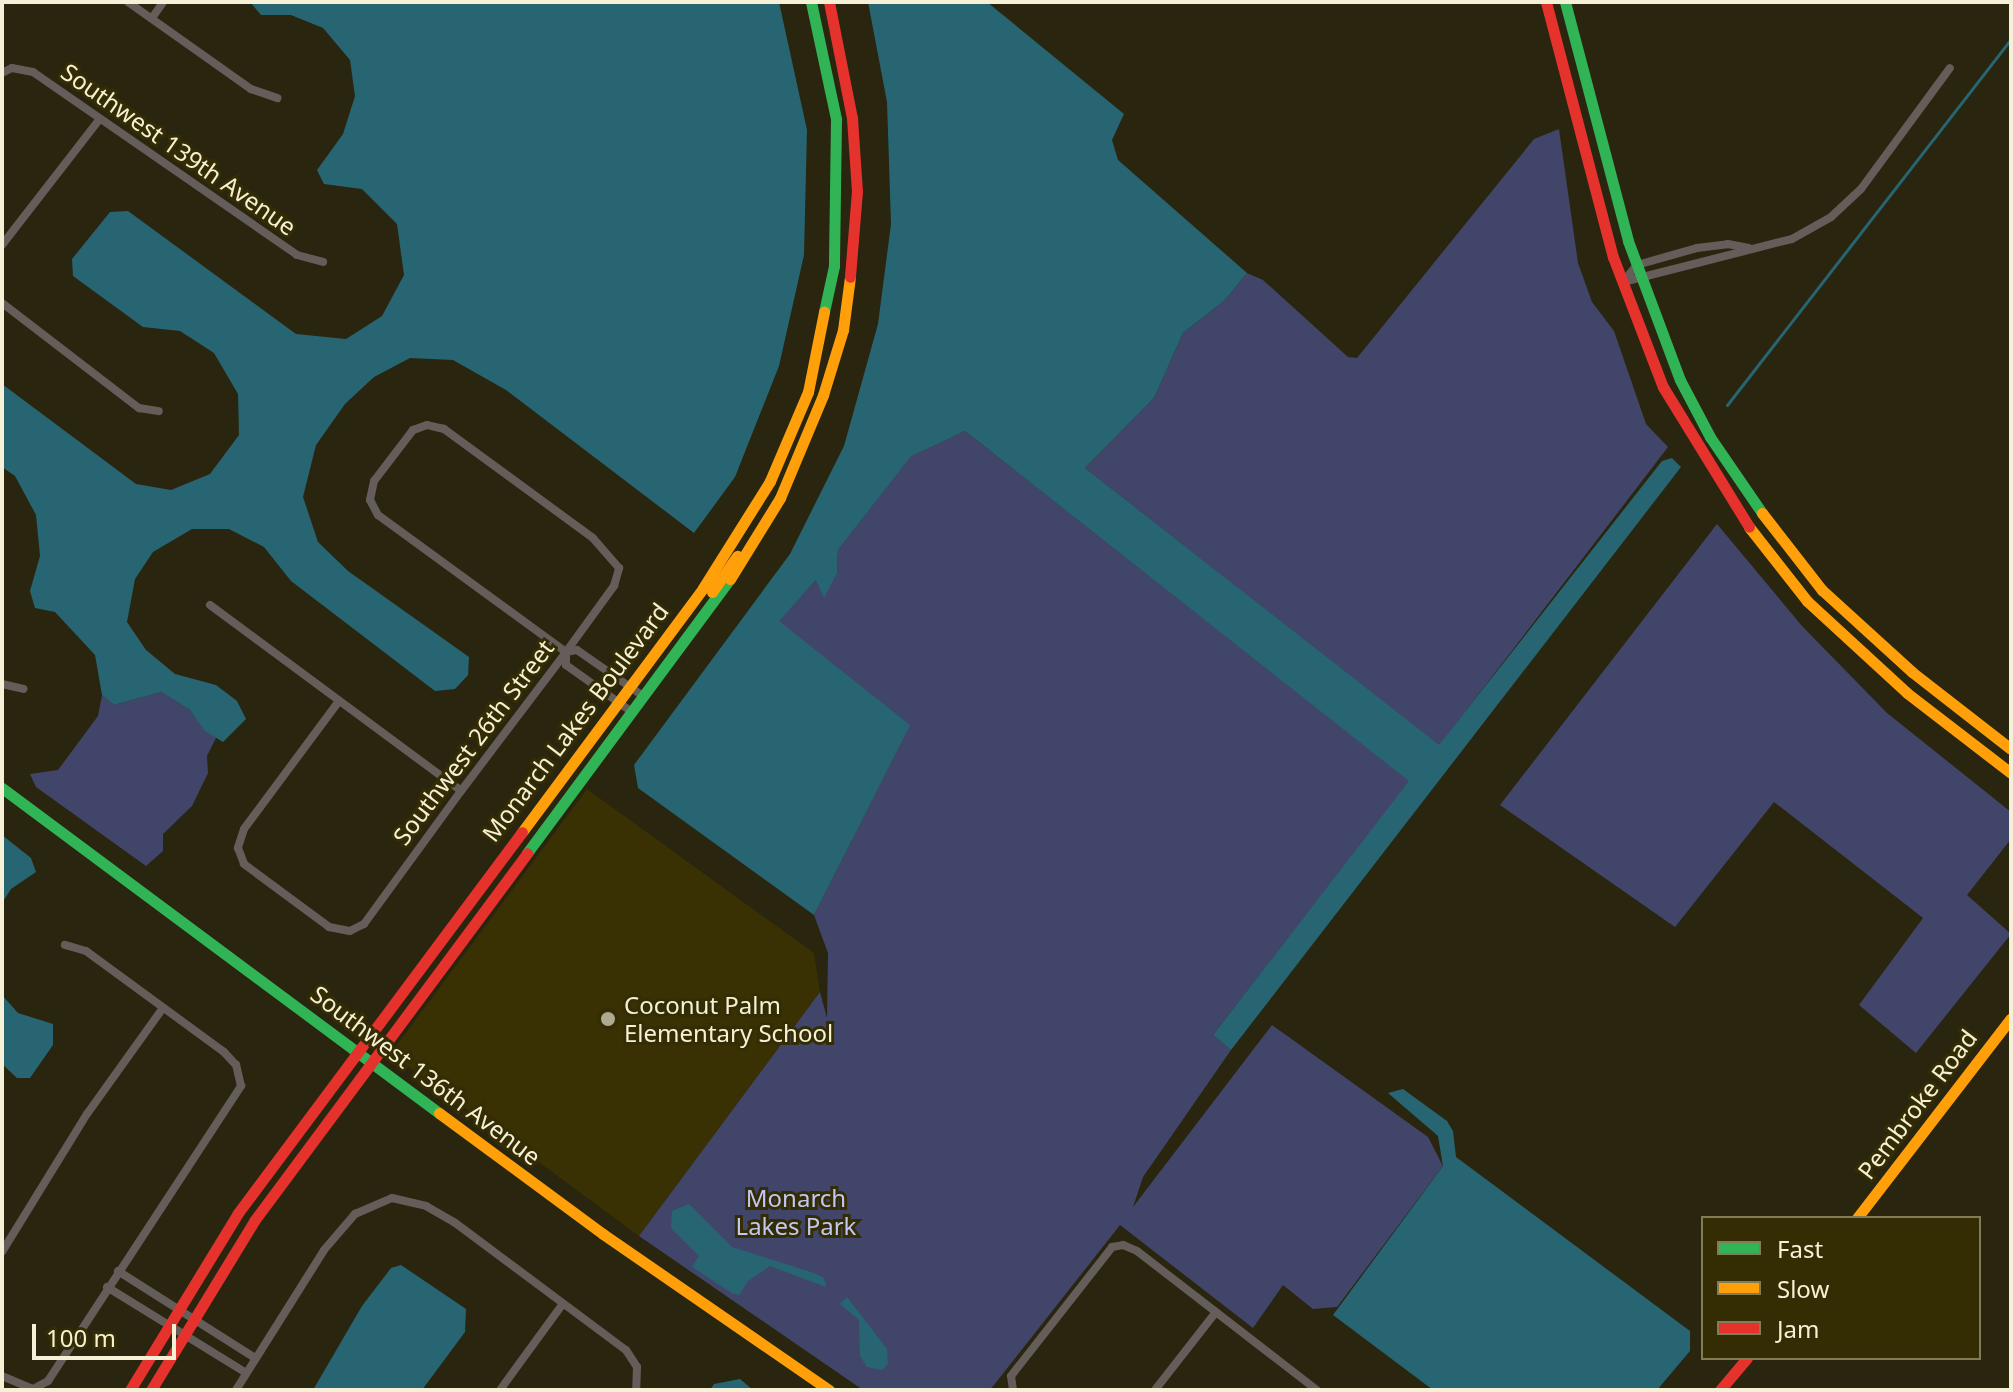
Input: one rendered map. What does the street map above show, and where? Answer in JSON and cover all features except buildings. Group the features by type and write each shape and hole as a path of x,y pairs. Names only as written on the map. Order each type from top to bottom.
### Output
{"street":[{"path":"128,2 251,89 277,98"},
{"path":"152,18 163,2"},
{"name":"Monarch Lakes Boulevard","path":"130,1390 238,1213 628,686 752,513 808,392 834,266 836,119 811,2"},
{"name":"Monarch Lakes Boulevard","path":"151,1390 254,1221 704,615 785,489 843,330 857,191 847,72 829,2"},
{"path":"1546,2 1623,282 1663,387 1687,434 1767,554 1843,636 2011,773"},
{"path":"1565,2 1637,265 1680,380 1704,425 1784,545 1862,628 2011,749"},
{"name":"Southwest 139th Avenue","path":"2,73 12,68 33,72 297,255 323,262"},
{"path":"1623,282 1792,239 1831,217 1861,189 1950,68"},
{"path":"2,245 99,120"},
{"path":"1623,282 1637,265 1697,248 1728,244 1749,248"},
{"path":"2,303 139,408 159,411"},
{"name":"Southwest 26th Street","path":"339,701 244,829 238,848 244,864 329,927 350,931 364,924 566,652 614,586 619,568 593,538 444,429 427,425 413,430 374,481 370,500 378,515 566,652"},
{"path":"704,615 712,592 758,522 752,513"},
{"path":"210,605 461,791"},
{"path":"632,712 566,665 566,652 577,650 643,696"},
{"path":"577,673 588,658"},
{"path":"2,684 23,689"},
{"name":"Southwest 136th Avenue","path":"2,788 603,1234 829,1390"},
{"path":"2,1376 33,1389 48,1381 107,1287 235,1098 241,1075 224,1052 86,951 65,945"},
{"path":"2,1252 87,1114 163,1008"},
{"name":"Pembroke Road","path":"1859,1216 2011,1018"},
{"path":"236,1390 324,1250 355,1214 392,1198 426,1206 454,1222 626,1350 637,1367 636,1390"},
{"path":"1011,1388 1011,1376 1112,1247 1123,1245 1317,1390"},
{"path":"118,1271 255,1358"},
{"path":"107,1287 246,1373"},
{"path":"500,1390 562,1305"},
{"path":"1155,1390 1216,1312"},
{"path":"1722,1389 1745,1360"},
{"path":"1299,1390 1306,1381"}],"shaded area":[{"path":"250,2 779,2 807,130 804,255 779,366 735,477 694,533 506,390 453,360 410,358 374,377 345,404 316,445 303,497 318,542 348,571 469,657 468,675 455,689 435,691 291,581 264,547 229,529 192,529 153,552 135,579 127,622 146,650 175,674 216,685 237,701 246,719 223,742 205,731 190,710 161,692 114,705 102,695 95,655 55,612 35,608 30,591 40,556 36,515 15,476 2,467 2,384 136,484 171,490 210,474 239,435 238,394 214,353 180,331 143,327 73,276 72,259 110,212 128,211 296,334 346,339 382,316 404,275 397,224 362,189 324,184 317,170 343,134 355,96 350,60 323,28 291,15 261,15"},
{"path":"868,2 987,2 1124,114 1112,140 1118,160 1247,273 1224,301 1183,333 1154,398 1085,468 1439,745 1662,461 1672,458 1681,467 1231,1050 1213,1035 1409,781 965,431 911,456 838,550 837,573 824,598 816,580 779,621 910,725 814,915 638,788 634,765 790,554 844,446 878,324 891,224 887,102"},
{"name":"Coconut Palm Elementary School","path":"587,789 814,953 820,992 639,1236 400,1060 397,1045"},
{"path":"2,835 31,858 36,872 11,889 2,903"},
{"path":"2,995 18,1013 53,1024 53,1045 30,1078 17,1078 2,1064"},
{"path":"1403,1089 1447,1121 1453,1131 1456,1157 1690,1331 1690,1351 1657,1390 1433,1390 1333,1315 1443,1166 1438,1136 1388,1093"},
{"path":"689,1204 732,1247 814,1273 824,1278 826,1287 770,1266 748,1281 739,1295 732,1293 692,1267 699,1256 671,1228 672,1211"},
{"path":"401,1265 466,1309 465,1332 422,1390 313,1390 362,1306 391,1268"},
{"path":"847,1297 887,1349 888,1364 882,1370 867,1367 860,1356 859,1320 840,1304"},
{"path":"740,1379 753,1390 710,1390 714,1384"}],"green space":[{"path":"1559,129 1578,263 1592,302 1614,331 1646,424 1668,447 1439,746 1085,468 1154,398 1183,333 1224,301 1247,273 1263,280 1348,357 1357,358 1534,139"},
{"name":"Monarch Lakes Park","path":"965,431 1410,781 1213,1035 1231,1050 1143,1177 1133,1207 1272,1025 1428,1137 1443,1166 1337,1307 1313,1309 1283,1285 1253,1328 1120,1225 990,1390 863,1390 639,1236 820,992 827,1018 828,953 814,915 909,725 778,621 817,579 837,573 838,550 911,455"},
{"path":"1717,524 1802,626 1887,713 2011,812 2011,839 1967,895 2011,934 1916,1053 1859,1005 1923,918 1774,802 1675,927 1500,805"},
{"path":"161,692 190,710 216,738 207,756 208,773 192,806 163,834 163,851 146,866 36,787 30,774 58,770 98,716 102,695 114,705"}],"waterway":[{"path":"1727,405 2011,39"}],"traffic: fast":[{"path":"811,2 836,119 834,266 824,312"},
{"path":"1565,2 1628,241 1680,380 1710,437 1762,513"},
{"path":"527,853 730,579"},
{"path":"2,788 439,1113"}],"traffic: slow":[{"path":"730,579 780,498 823,395 843,330 850,277"},
{"path":"522,832 703,588 770,481 808,392 824,312"},
{"path":"1762,513 1822,590 1912,672 2011,749"},
{"path":"1749,527 1807,601 1907,693 2011,773"},
{"path":"712,592 737,556"},
{"path":"1859,1216 2011,1018"},
{"path":"439,1113 603,1234 829,1390"}],"traffic: jam":[{"path":"829,2 852,118 857,191 850,277"},
{"path":"1546,2 1613,257 1663,387 1749,527"},
{"path":"130,1390 238,1213 522,832"},
{"path":"151,1390 254,1221 527,853"},
{"path":"1720,1390 1745,1360"}],"place":[{"name":"Coconut Palm Elementary School","path":"608,1019"}]}
